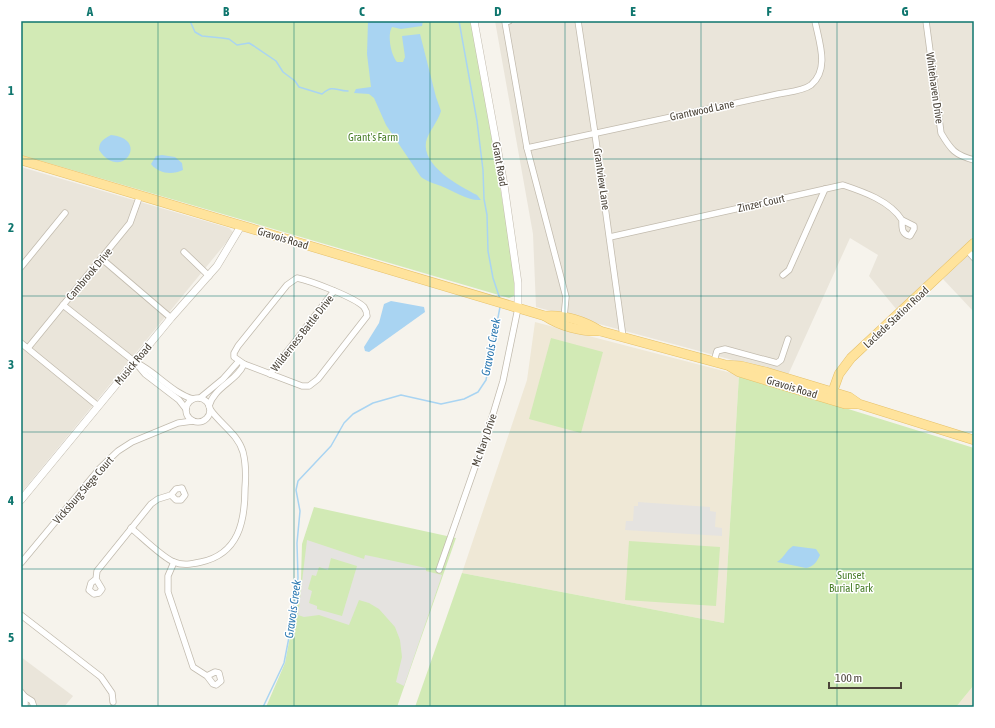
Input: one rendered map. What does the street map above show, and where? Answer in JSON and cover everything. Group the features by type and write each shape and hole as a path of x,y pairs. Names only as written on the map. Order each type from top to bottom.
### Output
{"main road":[{"name":"Gravois Road","path":"21,160 545,316 554,322 590,332 600,331 726,364 752,368 820,388 845,404 860,404 974,440"},
{"name":"Laclede Station Road","path":"831,395 837,378 851,358 974,243"},
{"name":"Gravois Road","path":"545,316 556,315 564,317 592,325 600,331"},
{"name":"Gravois Road","path":"726,364 739,372 831,395"},
{"path":"820,388 837,378"}],"street":[{"name":"Grant Road","path":"474,21 505,192 518,283 518,308"},
{"path":"509,21 505,22 527,148 566,297 564,317"},
{"name":"Grantview Lane","path":"578,21 610,236 623,337"},
{"name":"Grantwood Lane","path":"527,148 778,94 810,85 820,73 823,64 816,21"},
{"name":"Whitehaven Drive","path":"926,21 941,134 949,148 960,156 974,160"},
{"name":"Zinzer Court","path":"610,236 843,185 862,192 891,208 902,220"},
{"path":"783,275 789,270 825,189"},
{"name":"Cambrook Drive","path":"28,348 130,223 140,195"},
{"path":"21,267 65,213"},
{"name":"Musick Road","path":"21,500 171,318 209,276 225,256 241,226"},
{"path":"967,250 974,258"},
{"path":"184,252 209,276"},
{"path":"102,259 171,318"},
{"path":"297,278 316,283 334,292 364,307 367,316 318,379 309,386 302,386 234,359 234,353 238,346 293,280 297,278"},
{"name":"Wilderness Battle Drive","path":"270,374 334,292"},
{"path":"63,305 135,362 149,369 182,395 193,399 200,398 223,380 241,363"},
{"name":"Mc Nary Drive","path":"439,570 503,381 518,308"},
{"path":"714,361 717,351 725,349 777,363 781,360 788,339"},
{"path":"21,342 98,406"},
{"path":"135,362 145,374 179,400 186,410"},
{"path":"205,420 208,416 215,394 240,371 241,363"},
{"path":"131,528 174,562 188,565 205,561 219,555 230,546 239,533 245,513 246,474 242,451 232,433 218,420 205,400 200,398"},
{"path":"193,399 187,404 187,416 193,421 200,422 205,420 218,420"},
{"path":"178,423 186,410"},
{"name":"Vicksburg Siege Court","path":"21,563 100,468 118,451 132,442 178,423 193,421"},
{"path":"96,579 97,571 104,560 151,504 158,499 171,495"},
{"path":"174,562 168,576 168,592 193,667 207,676"},
{"path":"21,615 101,677 112,693 113,702"},
{"path":"23,694 26,706"},
{"path":"23,694 32,701 34,707"}],"shaded area":[{"path":"495,21 974,21 974,236 897,310 869,276 878,255 850,238 788,375 536,307 533,234"},
{"path":"21,167 229,228 234,233 21,493"},
{"path":"974,250 974,312 943,279"},
{"path":"535,322 739,375 724,623 462,573 527,380"},
{"path":"638,502 710,507 710,511 716,512 715,527 722,528 722,536 625,530 626,521 633,521 634,506 638,506"},
{"path":"307,540 364,559 365,555 375,557 426,568 426,571 442,575 404,686 396,682 402,657 400,640 395,627 379,609 369,603 359,600 349,625 319,615 304,617 298,615","holes":["331,558 357,566 342,616 317,609 317,606 309,603 312,591 308,589 312,575 316,576 319,567 328,570"]},
{"path":"21,657 73,696 64,707 21,707"},
{"path":"974,685 974,707 956,707"}],"green space":[{"name":"Grant's Farm","path":"21,21 472,21 510,246 515,291 514,296 509,298 21,155"},
{"path":"551,338 603,352 581,433 529,419"},
{"name":"Sunset Burial Park","path":"739,375 974,448 974,685 956,707 415,707 462,573 724,623"},
{"path":"314,507 456,538 397,707 266,707 285,663 301,579 302,544"},
{"path":"629,541 720,547 716,606 625,600"}],"water":[{"path":"368,21 423,21 422,26 401,29 392,27 390,45 393,55 397,62 403,62 405,57 402,36 420,34 441,111 427,138 426,151 430,159 443,174 452,181 477,195 481,200 471,199 421,177 386,125 374,98 369,94 354,93 356,89 371,87 367,54"},
{"path":"111,135 123,138 129,144 131,150 123,161 116,162 107,159 99,150 102,141"},
{"path":"162,155 175,157 182,163 183,170 174,173 166,173 158,170 151,164 156,156"},
{"path":"391,301 424,307 425,312 369,352 365,351 364,347 379,323 384,304"},
{"path":"793,546 816,549 820,555 818,560 811,567 806,568 777,562"}],"waterway":[{"path":"190,21 195,32 202,36 229,39 237,45 249,43 254,46 276,61 283,72 295,81 299,87 322,94 329,89 348,91"},
{"name":"Gravois Creek","path":"459,21 477,121 483,170 484,199 487,215 488,251 493,278 500,299"},
{"name":"Gravois Creek","path":"263,707 284,663 290,632 298,578 297,543 300,511 296,490 298,481 331,446 344,423 353,414 373,403 401,395 441,404 464,399 478,392 486,380 500,307"}]}
